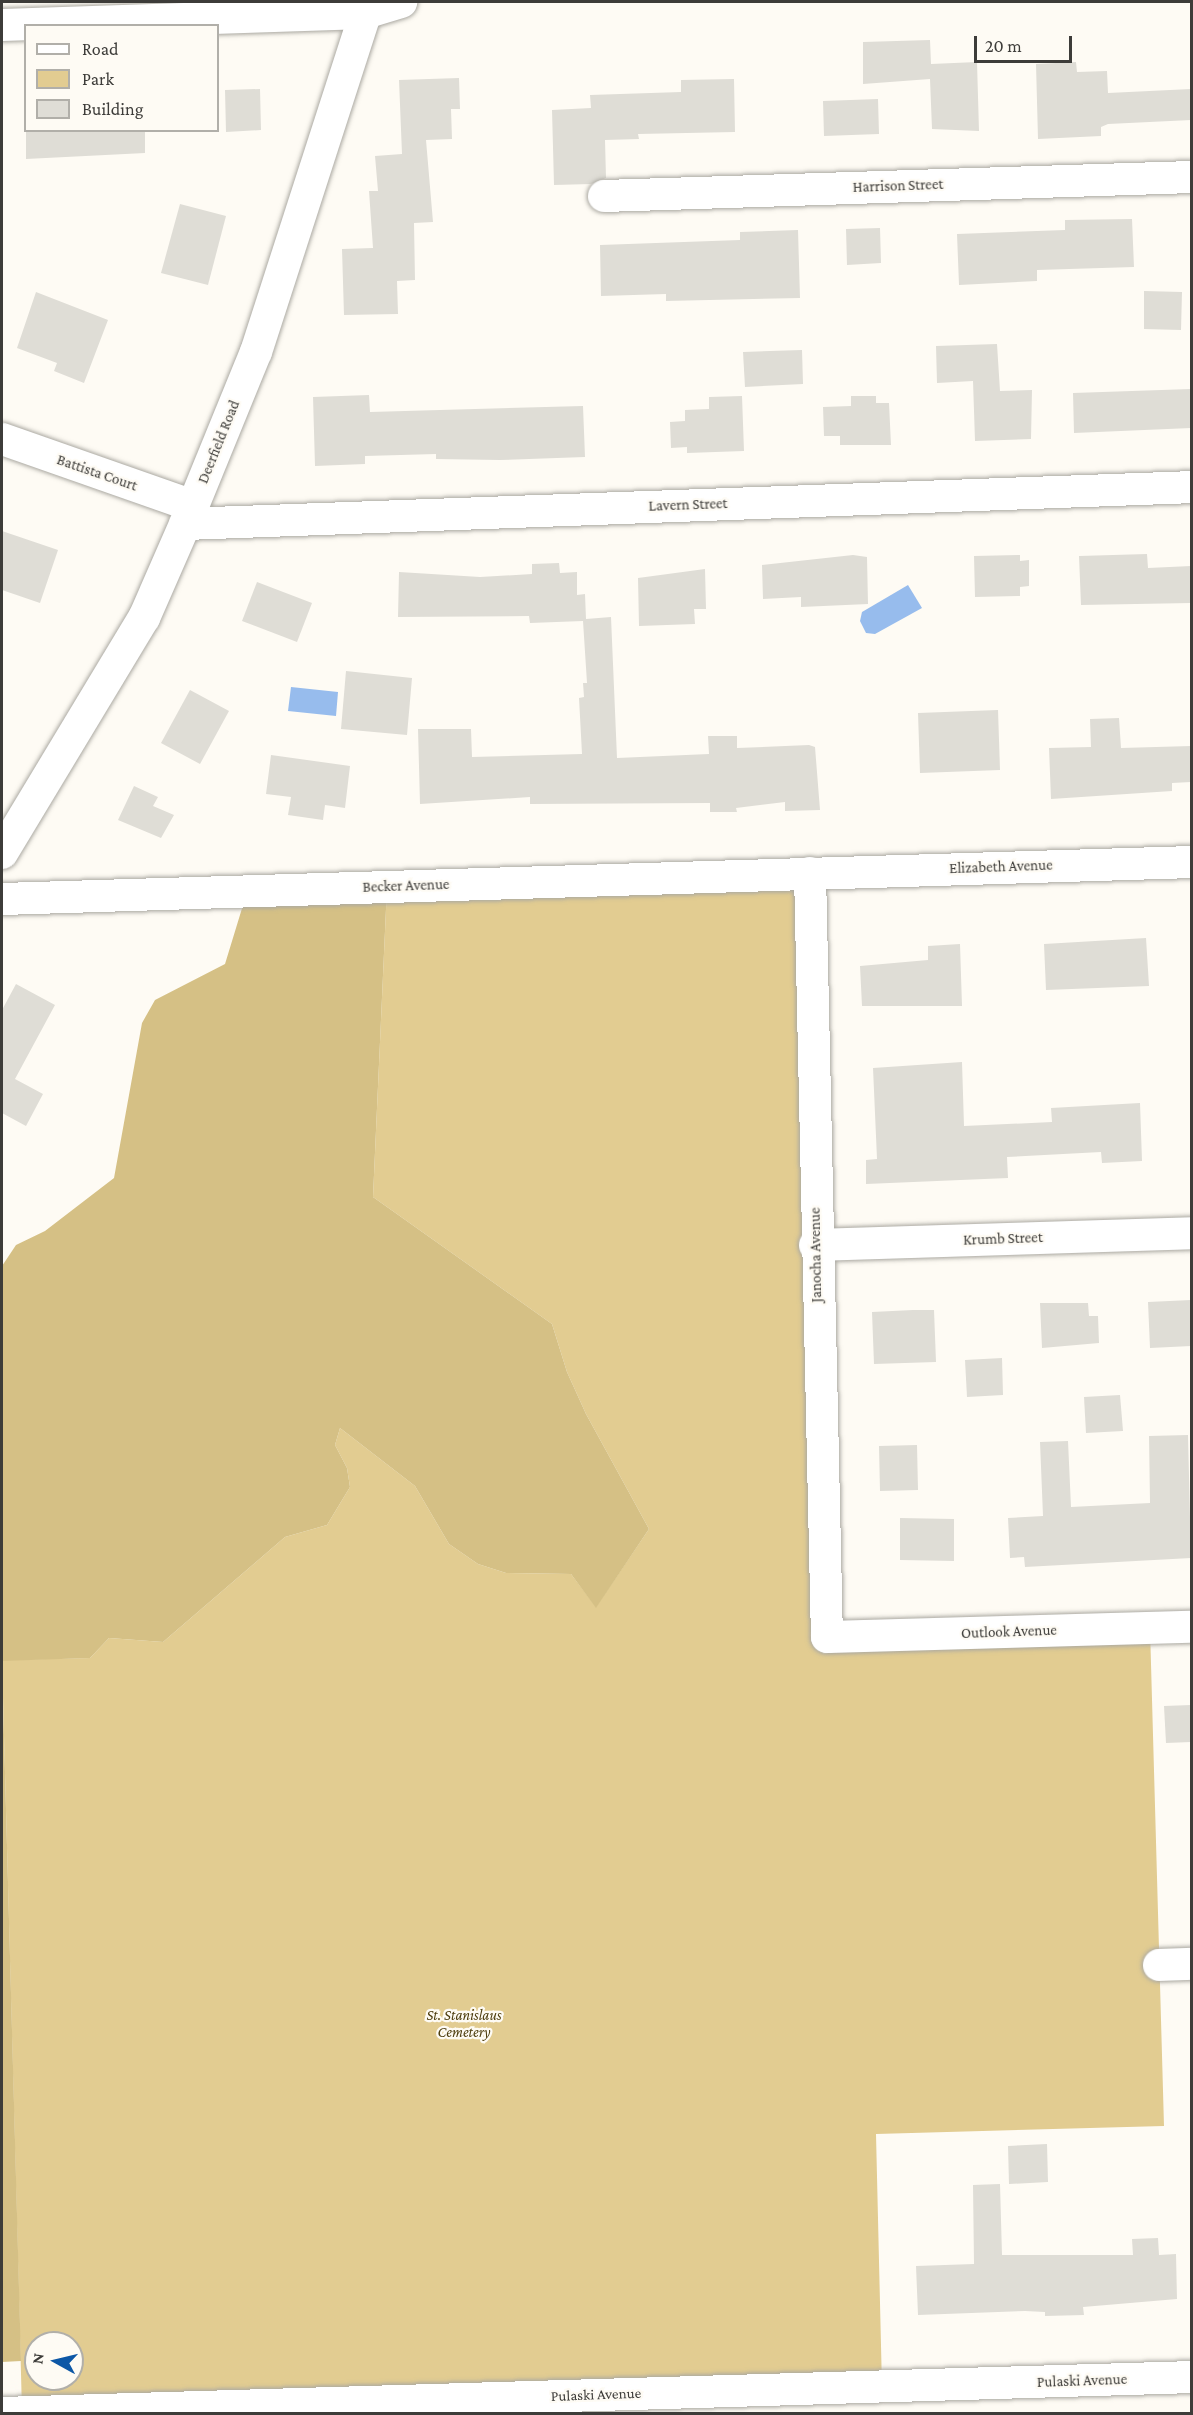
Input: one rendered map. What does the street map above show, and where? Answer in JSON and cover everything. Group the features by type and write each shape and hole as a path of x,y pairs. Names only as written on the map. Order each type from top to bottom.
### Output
{"street":[{"path":"2,25 367,7 401,2"},
{"name":"Deerfield Road","path":"2,853 144,618 189,515 256,352 367,7"},
{"name":"Harrison Street","path":"604,196 1191,177"},
{"name":"Battista Court","path":"2,439 189,515"},
{"name":"Lavern Street","path":"189,515 1191,487"},
{"name":"Elizabeth Avenue","path":"810,873 1191,862"},
{"name":"Becker Avenue","path":"2,899 810,873"},
{"name":"Janocha Avenue","path":"810,873 815,1245 827,1637"},
{"name":"Krumb Street","path":"815,1245 1191,1233"},
{"name":"Outlook Avenue","path":"827,1637 1191,1627"},
{"path":"1159,1965 1191,1964"},
{"name":"Pulaski Avenue","path":"2,2413 1191,2377"}],"green space":[{"name":"St. Stanislaus Cemetery","path":"810,873 827,1637 1150,1628 1164,2126 876,2134 882,2387 22,2411 2,1660 90,1658 109,1638 163,1642 285,1537 327,1525 350,1487 347,1468 335,1445 340,1428 415,1486 449,1544 478,1564 506,1573 571,1574 596,1607 649,1529 586,1414 567,1372 552,1324 373,1197 387,887"}],"shaded area":[{"path":"387,887 373,1197 552,1324 567,1372 586,1414 649,1529 596,1608 571,1574 506,1573 478,1564 449,1544 415,1486 340,1428 335,1445 347,1468 350,1487 327,1525 285,1537 163,1642 109,1638 90,1658 2,1661 2,1266 16,1245 45,1231 114,1178 142,1023 155,1000 225,964 247,892"},
{"path":"2,1661 21,2361 2,2362"}],"water":[{"path":"908,585 922,608 875,634 866,633 860,621 862,612"},
{"path":"291,687 338,692 336,716 288,711"}],"building":[{"path":"930,40 931,64 977,62 979,131 932,129 930,79 863,84 863,42"},
{"path":"1076,62 1077,72 1107,71 1108,93 1191,89 1191,120 1108,124 1101,127 1101,136 1038,139 1036,64"},
{"path":"459,78 460,109 451,109 452,139 426,140 433,222 414,223 415,280 397,281 398,314 344,315 342,249 373,248 369,191 378,191 375,156 402,154 399,80"},
{"path":"734,79 735,132 638,134 639,139 605,140 606,178 591,184 554,185 552,110 591,108 590,95 681,92 681,80"},
{"path":"260,89 261,130 226,132 225,90"},
{"path":"878,99 879,134 824,136 823,101"},
{"path":"26,132 145,132 145,153 26,159"},
{"path":"180,204 226,216 208,285 161,273"},
{"path":"1132,219 1134,267 1037,270 1037,281 959,285 957,234 1065,230 1065,220"},
{"path":"880,228 881,263 847,265 846,229"},
{"path":"798,230 800,298 666,301 666,294 601,296 600,245 740,240 740,232"},
{"path":"1144,291 1182,292 1181,330 1144,329"},
{"path":"36,292 108,320 84,383 54,371 57,363 17,348"},
{"path":"997,344 1000,391 1032,390 1031,439 975,441 973,381 937,383 936,346"},
{"path":"802,350 803,384 745,387 743,352"},
{"path":"1191,389 1191,428 1074,433 1073,393"},
{"path":"369,395 370,412 583,406 585,457 500,460 436,459 436,454 365,456 365,464 315,466 313,397"},
{"path":"742,396 744,451 687,453 687,447 671,448 670,422 685,421 685,410 709,409 709,397"},
{"path":"851,396 876,396 876,403 889,403 891,445 840,445 840,436 824,436 823,407 851,406"},
{"path":"2,531 58,550 40,603 2,590"},
{"path":"1147,554 1148,568 1191,566 1191,603 1081,605 1079,556"},
{"path":"853,555 867,557 868,604 801,607 801,597 763,599 762,565"},
{"path":"1020,555 1020,561 1029,560 1029,586 1020,587 1020,596 975,597 974,556"},
{"path":"559,563 560,573 577,572 577,595 585,594 586,619 611,617 617,758 709,754 708,736 737,736 737,748 809,745 815,747 820,810 785,811 785,802 736,808 737,812 710,812 710,803 530,804 530,797 420,804 418,729 471,729 472,757 582,754 579,698 584,697 583,683 587,683 583,621 530,623 529,616 398,617 399,572 480,577 532,574 532,564"},
{"path":"705,569 706,609 694,609 695,624 639,626 638,578"},
{"path":"257,582 312,603 297,642 242,621"},
{"path":"346,671 412,678 407,735 341,729"},
{"path":"190,690 229,711 200,764 161,743"},
{"path":"998,710 1000,770 920,773 918,713"},
{"path":"1119,718 1121,748 1191,746 1191,782 1172,783 1172,791 1051,799 1049,748 1091,747 1090,719"},
{"path":"271,755 350,766 345,808 325,805 323,820 288,815 291,797 266,794"},
{"path":"134,786 158,797 153,806 174,815 161,838 118,820"},
{"path":"1146,938 1149,986 1046,990 1044,944"},
{"path":"960,944 962,1006 862,1006 860,966 928,960 928,946"},
{"path":"16,984 55,1005 15,1079 43,1094 26,1126 2,1113 2,1010"},
{"path":"962,1062 964,1126 1052,1122 1051,1108 1140,1103 1142,1161 1102,1163 1101,1152 1007,1157 1008,1178 866,1184 866,1160 877,1159 873,1068"},
{"path":"1191,1300 1191,1346 1150,1348 1148,1302"},
{"path":"1040,1303 1088,1303 1089,1316 1098,1316 1099,1343 1042,1348"},
{"path":"934,1310 936,1362 874,1364 872,1312"},
{"path":"1002,1358 1003,1395 967,1397 965,1360"},
{"path":"1120,1395 1123,1431 1086,1433 1084,1397"},
{"path":"1188,1435 1191,1558 1025,1567 1024,1557 1010,1558 1008,1518 1043,1516 1040,1442 1068,1441 1071,1507 1150,1503 1149,1436"},
{"path":"917,1445 918,1490 880,1491 879,1446"},
{"path":"900,1518 954,1519 954,1561 900,1560"},
{"path":"1191,1705 1191,1742 1166,1743 1164,1706"},
{"path":"1047,2144 1048,2182 1009,2184 1008,2146"},
{"path":"1000,2184 1002,2255 1133,2255 1132,2239 1158,2238 1159,2255 1176,2254 1177,2299 1083,2307 1084,2315 1045,2316 1045,2312 1025,2311 918,2315 916,2266 974,2264 973,2185"}]}
